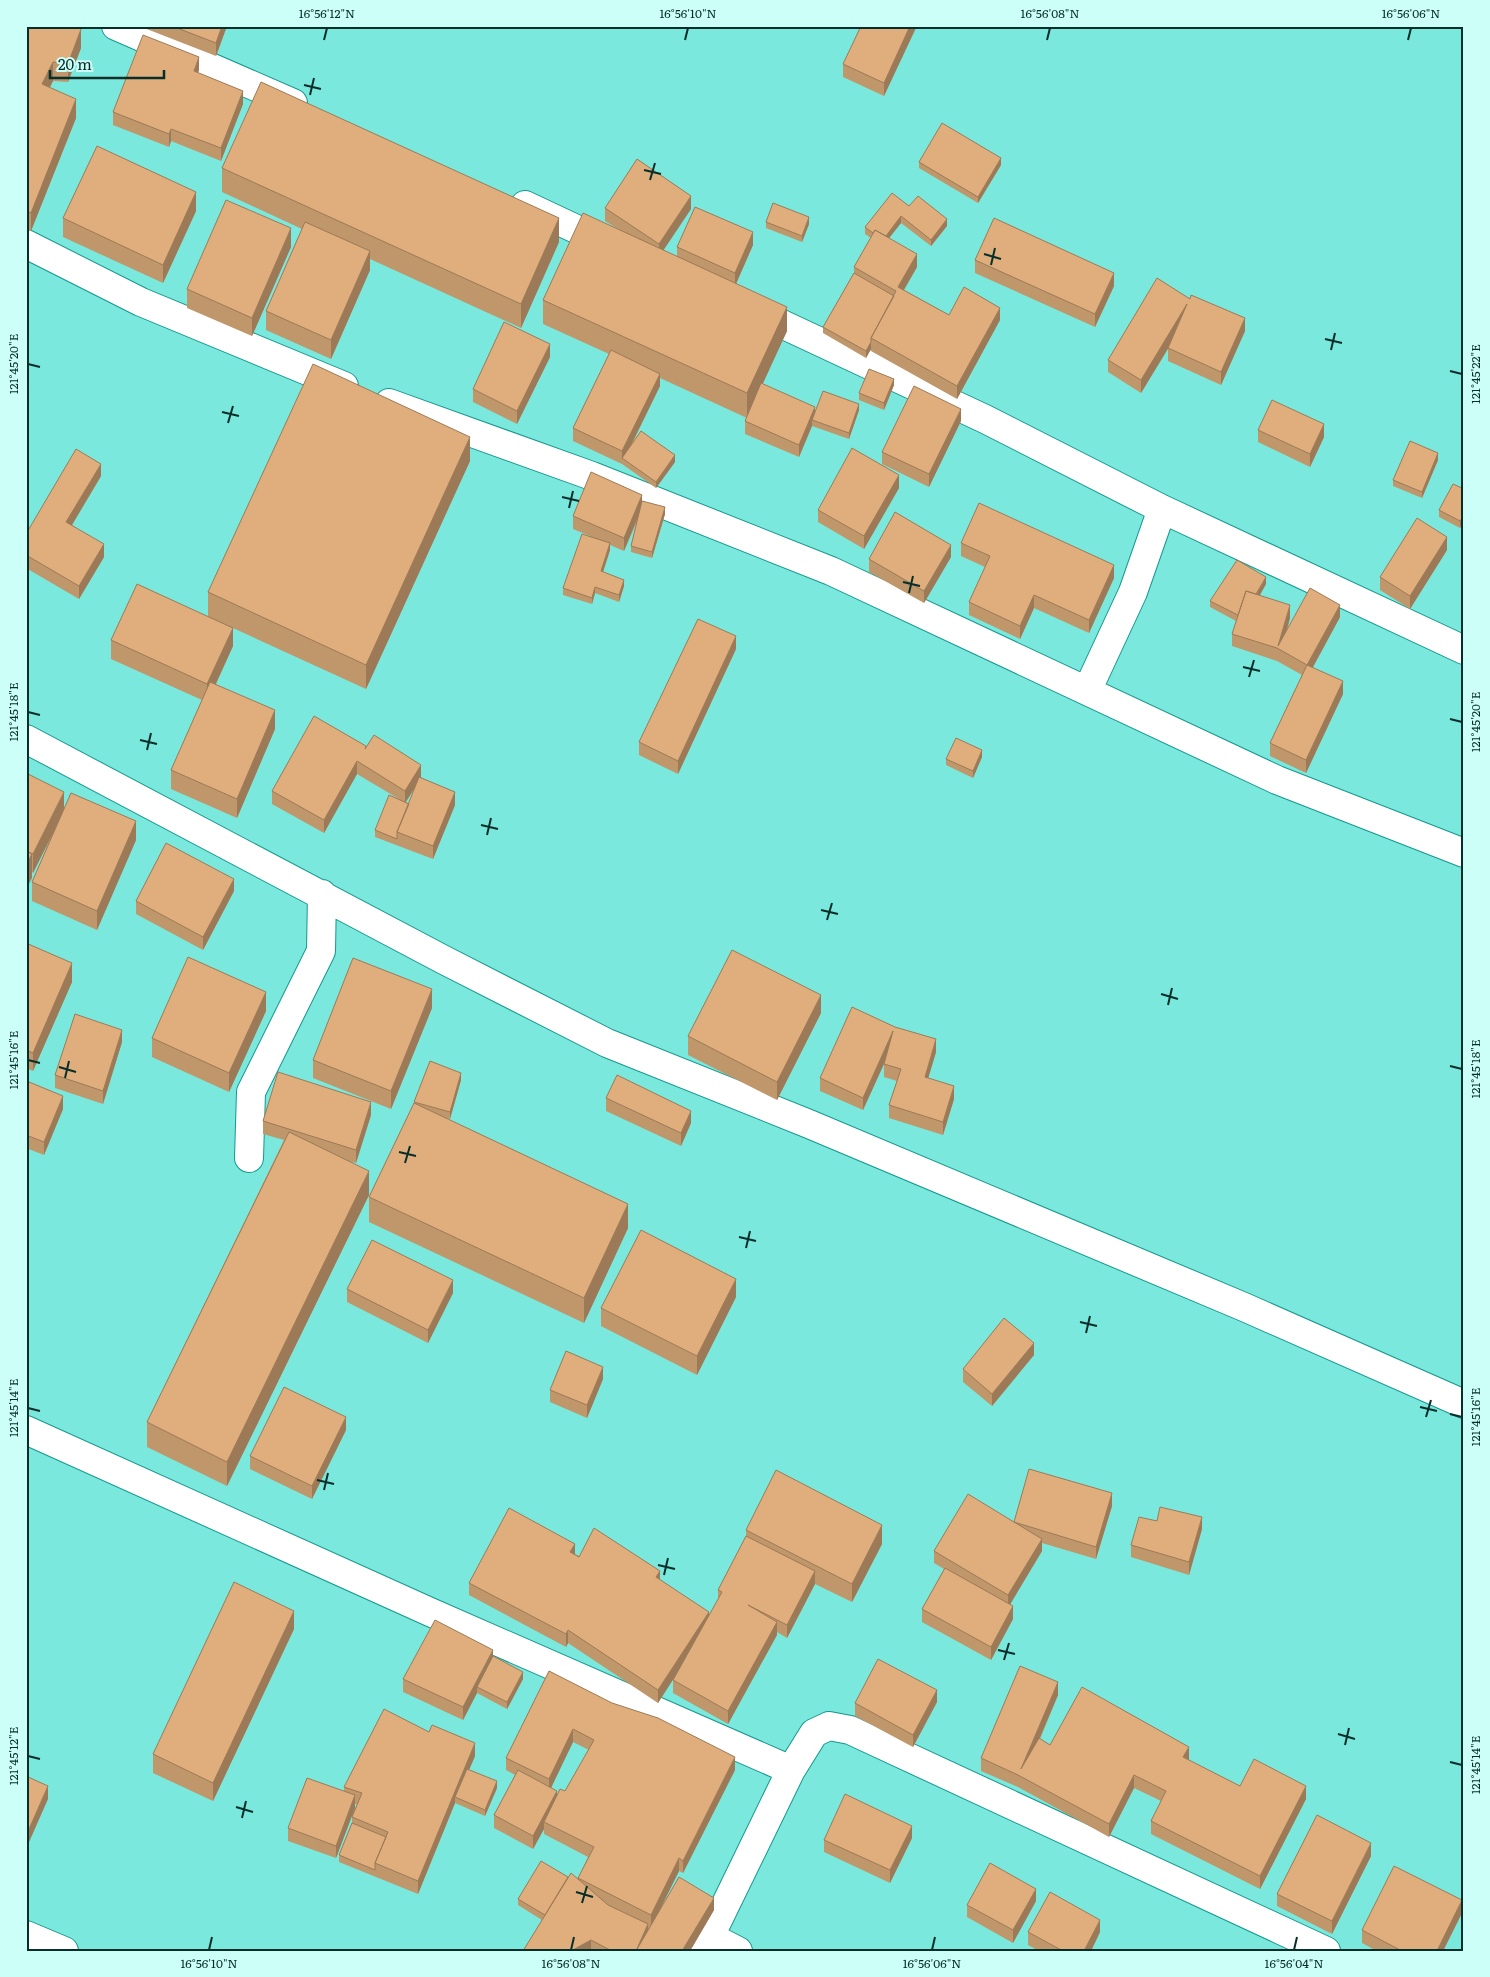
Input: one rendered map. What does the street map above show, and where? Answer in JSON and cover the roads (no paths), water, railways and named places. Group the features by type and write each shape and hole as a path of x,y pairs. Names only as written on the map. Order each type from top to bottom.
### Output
{"street":[{"path":"116,26 318,114"},
{"path":"501,194 635,256"},
{"path":"26,244 141,302 325,379 592,476 831,571 1277,780 1464,853"},
{"path":"734,302 985,419 1162,508 1464,650"},
{"path":"1087,691 1133,592 1162,508"},
{"path":"26,739 444,960 607,1043 809,1124 1235,1304 1464,1404"},
{"path":"249,1158 251,1092 321,951 322,894"},
{"path":"26,1430 430,1612 791,1770"},
{"path":"738,1951 707,1944 791,1770 814,1733 829,1726 850,1730 1326,1951"},
{"path":"26,1934 64,1951"}]}
